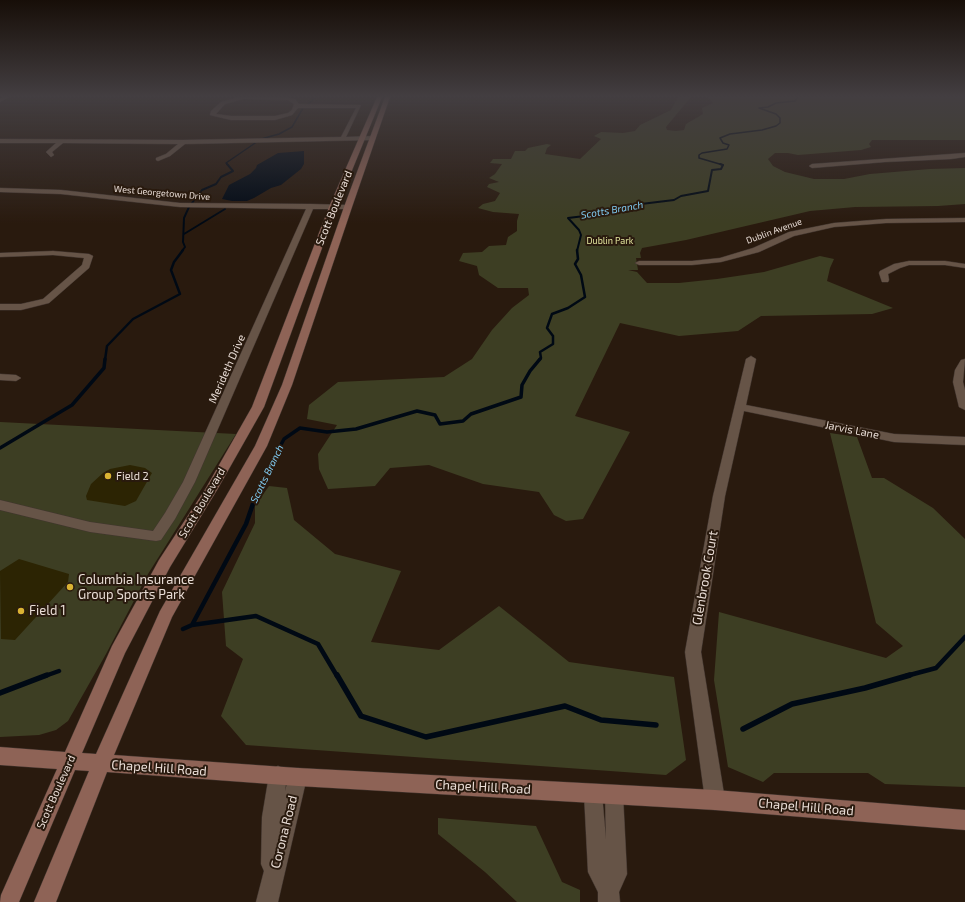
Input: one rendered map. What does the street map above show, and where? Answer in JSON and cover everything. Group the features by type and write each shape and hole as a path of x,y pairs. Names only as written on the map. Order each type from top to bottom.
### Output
{"main road":[{"name":"Scott Boulevard","path":"8,902 118,651 164,564 211,490 258,407 333,206 367,139"},
{"name":"Scott Boulevard","path":"45,902 101,764 165,615 264,439 287,385 348,207 368,139"},
{"name":"Chapel Hill Road","path":"0,756 298,777 715,800 965,820"}],"street":[{"path":"0,141 183,142 300,139"},
{"path":"51,155 49,152 62,141"},
{"path":"158,159 168,155 183,142"},
{"path":"812,166 965,155"},
{"name":"West Georgetown Drive","path":"0,190 61,192 180,205 348,207"},
{"name":"Merideth Drive","path":"0,506 90,527 156,536 170,516 195,468 311,206"},
{"name":"Dublin Avenue","path":"639,263 692,263 721,260 756,250 792,234 834,225 886,221 965,220"},
{"path":"0,255 53,253 89,256 86,266 46,302 21,307 0,307"},
{"path":"885,280 883,273 897,266 909,263 945,263 965,266"},
{"name":"Glenbrook Court","path":"715,800 693,652 719,496 751,359"},
{"path":"963,368 958,382 965,407"},
{"path":"0,377 16,378"},
{"name":"Jarvis Lane","path":"740,407 894,438 965,441"},
{"name":"Corona Road","path":"269,895 272,817 278,775"},
{"name":"Corona Road","path":"269,895 298,777"},
{"path":"593,794 598,872 608,896"},
{"path":"608,896 617,874 614,795"}],"green space":[{"name":"Dublin Park","path":"601,139 965,139 872,140 869,144 871,147 861,150 798,155 775,153 768,159 773,166 785,172 814,179 844,179 870,174 930,169 965,168 965,204 938,206 855,207 810,211 686,240 642,248 640,253 641,258 636,258 638,270 628,270 637,272 647,283 679,283 717,279 764,272 820,256 834,259 827,281 893,308 872,314 761,316 738,331 679,336 620,323 575,416 630,432 583,519 566,521 554,515 539,492 483,484 429,465 390,468 375,486 328,489 319,469 318,454 337,425 307,419 309,405 338,382 444,377 472,359 492,330 512,308 529,295 528,288 498,288 479,275 477,266 459,261 463,253 482,252 489,246 506,245 508,237 517,231 519,214 493,212 478,208 483,204 495,201 500,193 487,187 489,184 499,182 489,178 495,174 502,164 490,163 493,159 511,159 515,151 525,151 528,148 547,144 551,145 547,148 545,154 580,159"},
{"name":"Columbia Insurance Group Sports Park","path":"0,422 236,434 148,574 106,654 68,721 56,730 39,735 0,737"},
{"path":"830,433 857,437 872,478 884,478 933,508 965,539 965,787 885,784 868,773 774,773 763,782 728,767 714,680 719,612 886,658 903,646 876,623"},
{"path":"269,486 287,488 294,520 335,554 401,571 371,642 439,650 499,606 569,662 674,677 686,760 666,775 246,745 221,716 243,659 226,646 222,592 255,523 255,506"},
{"path":"438,818 536,826 562,882 580,890 580,902 517,902 485,872 438,834"}],"sand":[{"path":"130,465 145,468 152,473 136,501 125,506 87,500 86,496 91,484 103,473 110,469"},
{"name":"Field 1","path":"19,559 69,574 68,582 15,640 1,639 0,571"}],"shaded area":[{"path":"304,151 304,164 301,169 281,185 271,188 247,201 222,199 229,185 250,174 257,165 278,153"}],"waterway":[{"path":"227,164 226,163 261,139"},
{"name":"Scotts Branch","path":"721,139 723,143 729,145 727,149 702,153 699,155 699,158 723,165"},
{"path":"192,203 202,190 216,184 221,177 233,171 227,164"},
{"name":"Scotts Branch","path":"577,251 581,235 579,230 568,218 601,214 641,204 674,200 681,196 708,191 712,170 721,169 723,165"},
{"path":"182,251 185,247 183,242 184,218 189,207"},
{"path":"184,234 225,209"},
{"path":"105,360 107,346 133,319 180,294 171,270 174,262 183,250"},
{"name":"Scotts Branch","path":"540,359 540,352 553,344 553,336 547,328 552,314 568,308 585,297 581,275 575,264 578,259 577,251"},
{"path":"0,448 72,405 104,368 105,359"},
{"name":"Scotts Branch","path":"255,499 259,487 284,439 300,428 327,432 356,429 417,411 435,415 440,424 463,421 471,414 521,397 522,385 530,371 540,359"},
{"name":"Scotts Branch","path":"192,625 246,524 255,498"},
{"path":"192,625 256,616 318,644 337,676"},
{"name":"Scotts Branch","path":"183,629 192,625"},
{"path":"906,676 936,668 965,637"},
{"name":"Scotts Branch","path":"45,676 59,671"},
{"name":"Scotts Branch","path":"0,693 47,675"},
{"path":"337,675 361,716 426,737 565,706 601,720 656,725"},
{"path":"743,729 792,704 865,688 910,675"}],"place":[{"name":"Field 2","path":"108,476"},
{"name":"Columbia Insurance Group Sports Park","path":"70,587"},
{"name":"Field 1","path":"21,611"}]}
